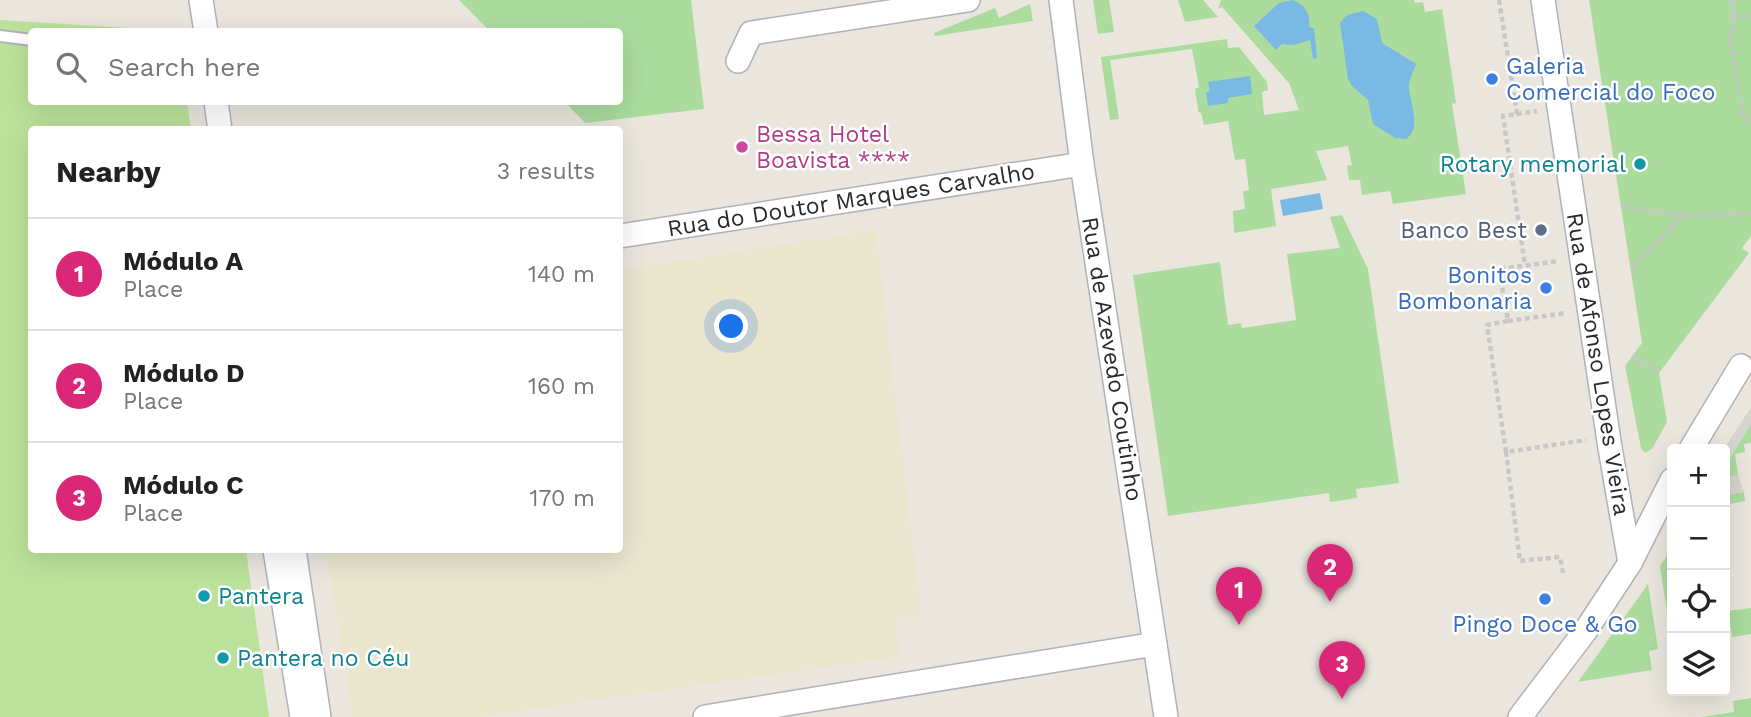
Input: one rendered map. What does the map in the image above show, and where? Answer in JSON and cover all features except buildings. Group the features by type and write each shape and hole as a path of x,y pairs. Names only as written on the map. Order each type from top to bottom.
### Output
{"street":[{"path":"201,0 205,28"},
{"path":"738,61 751,33 968,0"},
{"name":"Rua de Azevedo Coutinho","path":"1060,0 1082,164 1166,717"},
{"name":"Rua de Afonso Lopes Vieira","path":"1543,0 1610,448 1630,563"},
{"path":"216,105 219,126"},
{"name":"Rua do Doutor Marques Carvalho","path":"623,236 1082,164"},
{"path":"1694,444 1741,366"},
{"path":"1520,717 1586,630 1630,563 1667,490"},
{"path":"275,553 302,717"},
{"path":"294,553 320,717"},
{"path":"705,717 1155,643"}],"lane":[{"path":"0,36 28,40"}],"path":[{"path":"1499,0 1517,114"},
{"path":"1732,0 1734,15 1730,41 1743,116 1751,123"},
{"path":"1734,15 1751,17"},
{"path":"1525,265 1503,116 1539,110"},
{"path":"1621,206 1682,216 1751,214"},
{"path":"1631,269 1682,216"},
{"path":"1508,321 1499,269 1561,260"},
{"path":"1563,573 1560,557 1520,561 1487,325 1569,313"},
{"path":"1632,356 1659,373"},
{"path":"1506,452 1586,440"}],"shaded area":[{"path":"876,230 921,614 896,618 899,657 479,717 353,717 326,553 623,553 623,270"},
{"path":"1751,407 1751,424 1730,458 1730,444 1727,444"},
{"path":"1738,475 1744,492 1730,494 1730,477"}],"green space":[{"path":"459,0 691,0 704,109 585,123 568,105 623,105 623,28 487,28"},
{"path":"1093,0 1109,0 1114,32 1098,34"},
{"path":"1178,0 1203,0 1218,17 1185,22"},
{"path":"1221,0 1414,0 1415,3 1423,2 1425,12 1442,9 1456,103 1452,104 1466,194 1393,204 1390,191 1362,195 1360,180 1349,180 1347,166 1352,165 1348,146 1316,151 1327,180 1271,189 1276,226 1234,233 1233,211 1245,209 1243,191 1249,190 1245,159 1235,160 1228,121 1204,125 1201,113 1198,112 1195,89 1199,87 1192,49 1110,60 1119,119 1110,120 1101,57 1227,39 1228,48 1239,47 1267,82 1268,90 1262,92 1264,115 1299,110 1289,83 1222,7 1218,9"},
{"path":"1589,0 1751,0 1751,236 1742,248 1749,253 1659,373 1667,422 1652,449 1645,453 1641,448 1625,366 1642,343"},
{"path":"1030,4 1033,21 935,36 934,33 995,8 999,18"},
{"path":"0,20 129,28 28,28 28,105 187,105 191,126 28,126 28,553 246,553 269,717 0,717"},
{"path":"1342,215 1368,269 1399,483 1356,489 1357,498 1330,502 1329,493 1168,516 1133,275 1220,262 1228,325 1241,323 1242,328 1296,320 1287,254 1340,248 1330,217"},
{"path":"1751,424 1751,443 1744,444 1745,452 1735,454 1738,475 1730,477 1730,458"},
{"path":"1744,492 1745,501 1730,504 1730,494"},
{"path":"1667,556 1667,612 1660,566"},
{"path":"1648,584 1658,649 1649,651 1652,670 1578,682"},
{"path":"1751,608 1751,634 1732,637 1730,611"},
{"path":"1751,698 1751,717 1701,717 1734,712 1733,701"}],"water":[{"path":"1292,0 1304,7 1308,14 1309,27 1314,28 1317,58 1313,59 1310,40 1294,45 1282,44 1276,50 1254,26 1279,3"},
{"path":"1363,11 1377,19 1382,43 1416,64 1409,86 1414,128 1406,139 1395,138 1373,124 1368,100 1348,79 1340,23 1347,15"},
{"path":"1250,76 1252,94 1228,98 1228,103 1208,106 1208,82"},
{"path":"1320,193 1323,209 1283,216 1280,200"}],"place":[{"name":"Galeria Comercial do Foco","path":"1492,79"},
{"name":"Bessa Hotel Boavista ****","path":"742,147"},
{"name":"Rotary memorial","path":"1640,164"},
{"name":"Banco Best","path":"1541,230"},
{"name":"Bonitos Bombonaria","path":"1546,288"},
{"name":"Pantera","path":"204,596"},
{"name":"Pingo Doce & Go","path":"1545,599"},
{"name":"Módulo D","path":"1330,602"},
{"name":"Módulo A","path":"1239,625"},
{"name":"Pantera no Céu","path":"223,658"},
{"name":"Módulo C","path":"1342,699"}]}
